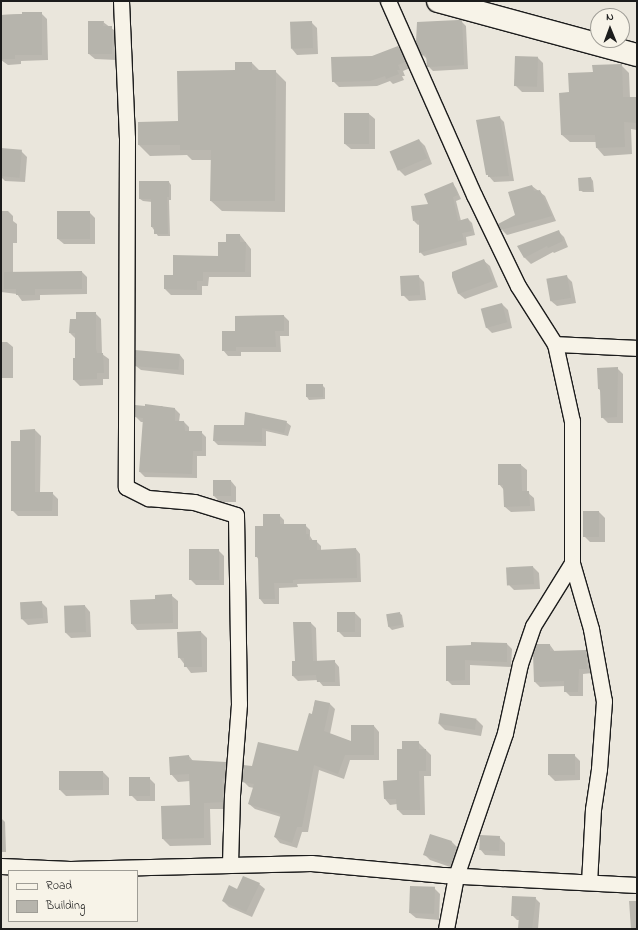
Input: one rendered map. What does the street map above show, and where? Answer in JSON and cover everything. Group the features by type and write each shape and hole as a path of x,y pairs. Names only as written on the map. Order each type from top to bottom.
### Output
{"street":[{"path":"121,1 127,138 126,487 148,498 194,502 236,515 239,704 232,796 230,865"},
{"path":"388,1 480,209 518,286 555,344 572,422 572,563 591,630 604,701 599,769 592,809 589,882"},
{"path":"438,1 637,55"},
{"path":"555,344 637,348"},
{"path":"446,929 456,876 505,733 520,664 533,626 572,563"},
{"path":"1,866 70,869 311,863 456,876 637,885"}],"building":[{"path":"22,12 42,12 42,55 15,55 15,59 1,59 1,15 22,14"},
{"path":"462,20 464,65 427,67 426,54 422,56 416,42 417,22"},
{"path":"88,21 104,21 103,26 112,26 112,54 88,54"},
{"path":"312,21 313,48 291,49 290,22"},
{"path":"398,46 405,62 398,65 400,70 397,70 399,74 386,79 385,76 370,81 332,82 331,57 372,56"},
{"path":"515,56 538,57 537,87 514,86"},
{"path":"235,62 252,62 252,70 276,70 275,201 210,201 211,150 180,150 180,145 138,145 138,122 178,121 177,71 235,70"},
{"path":"622,64 623,97 637,97 637,123 624,122 625,147 596,148 595,135 561,135 559,93 569,92 568,73 593,72 592,65"},
{"path":"344,113 369,113 369,144 344,144"},
{"path":"500,116 509,176 488,177 488,175 486,175 476,120"},
{"path":"419,139 427,158 398,171 390,152"},
{"path":"1,148 22,150 19,178 1,176"},
{"path":"591,177 592,190 579,191 578,178"},
{"path":"139,181 169,181 169,197 167,197 168,234 154,234 154,227 151,227 151,199 139,199"},
{"path":"453,182 458,195 453,197 458,221 468,218 472,231 462,233 464,240 419,253 419,220 413,221 411,206 428,204 424,194"},
{"path":"532,185 534,191 540,190 552,216 501,230 498,224 515,215 508,192"},
{"path":"57,211 90,211 90,239 57,239"},
{"path":"559,230 563,241 548,248 547,246 524,258 517,246"},
{"path":"226,234 240,234 240,242 246,242 245,272 203,272 203,281 197,281 197,290 164,289 164,275 173,275 173,255 218,256 218,242 226,242"},
{"path":"484,259 493,281 458,294 452,277 452,272"},
{"path":"82,271 82,289 35,289 35,295 16,295 16,289 4,289 4,272"},
{"path":"419,275 420,295 401,296 400,276"},
{"path":"567,275 571,298 550,301 546,279"},
{"path":"502,303 507,322 486,328 481,309"},
{"path":"76,312 96,312 96,349 97,353 103,353 104,373 97,373 97,379 73,380 75,333 69,333 70,319 76,319"},
{"path":"284,315 284,331 275,331 276,347 236,347 236,351 222,351 222,331 235,331 235,316"},
{"path":"135,350 180,354 178,370 134,366"},
{"path":"618,367 617,417 601,418 600,389 598,389 597,368"},
{"path":"306,384 323,384 323,397 306,397"},
{"path":"145,404 175,408 175,421 184,421 185,431 202,431 202,451 193,451 192,474 139,472 143,418 135,417 135,405 145,406"},
{"path":"245,412 287,421 284,433 262,428 262,442 213,441 214,425 244,425"},
{"path":"35,429 35,492 53,492 52,511 11,511 11,441 20,441 20,430"},
{"path":"498,464 521,464 522,491 529,491 530,506 504,507 503,485 498,485"},
{"path":"213,480 231,480 231,496 213,496"},
{"path":"583,511 599,511 599,537 583,537"},
{"path":"263,514 280,514 280,524 306,524 306,534 309,534 309,540 317,540 317,550 356,548 357,578 300,579 293,580 293,583 274,583 275,599 259,599 258,557 255,557 255,526 263,526"},
{"path":"189,549 219,549 219,580 189,580"},
{"path":"533,566 534,584 507,585 506,567"},
{"path":"172,594 173,623 131,624 130,600 155,599 155,595"},
{"path":"42,601 43,618 21,619 20,602"},
{"path":"85,605 86,632 65,633 64,606"},
{"path":"337,612 355,612 355,632 337,632"},
{"path":"400,612 402,625 388,627 386,614"},
{"path":"293,622 311,622 313,661 335,660 335,682 317,682 316,675 292,676 292,661 295,661"},
{"path":"201,631 202,667 184,667 184,658 178,658 177,632"},
{"path":"471,642 507,643 507,662 465,660 465,680 446,681 446,646 471,645"},
{"path":"536,644 550,644 550,651 586,650 587,669 579,669 578,692 564,692 564,681 534,682 533,653"},
{"path":"315,700 330,703 324,731 351,741 351,725 374,725 374,755 345,755 338,774 314,765 302,827 297,827 292,843 274,837 281,814 248,804 254,784 242,782 243,765 252,766 258,742 298,751 309,713 312,714"},
{"path":"440,713 477,719 475,730 438,724"},
{"path":"402,741 419,741 419,749 426,749 426,771 419,771 420,810 397,810 396,799 384,799 383,781 397,780 397,749 402,749"},
{"path":"548,754 575,754 575,775 548,775"},
{"path":"189,755 189,760 226,762 224,779 222,778 223,802 204,803 204,838 162,839 161,806 190,805 189,774 170,775 169,757"},
{"path":"59,771 103,771 103,790 59,790"},
{"path":"129,777 150,777 150,796 129,796"},
{"path":"430,834 452,841 451,845 456,847 451,864 423,855"},
{"path":"480,835 500,836 499,851 479,850"},
{"path":"243,876 260,883 246,912 222,901 229,885 237,889"},
{"path":"410,886 435,887 434,914 409,913"},
{"path":"512,896 536,897 532,929 518,929 519,916 511,916"}]}
